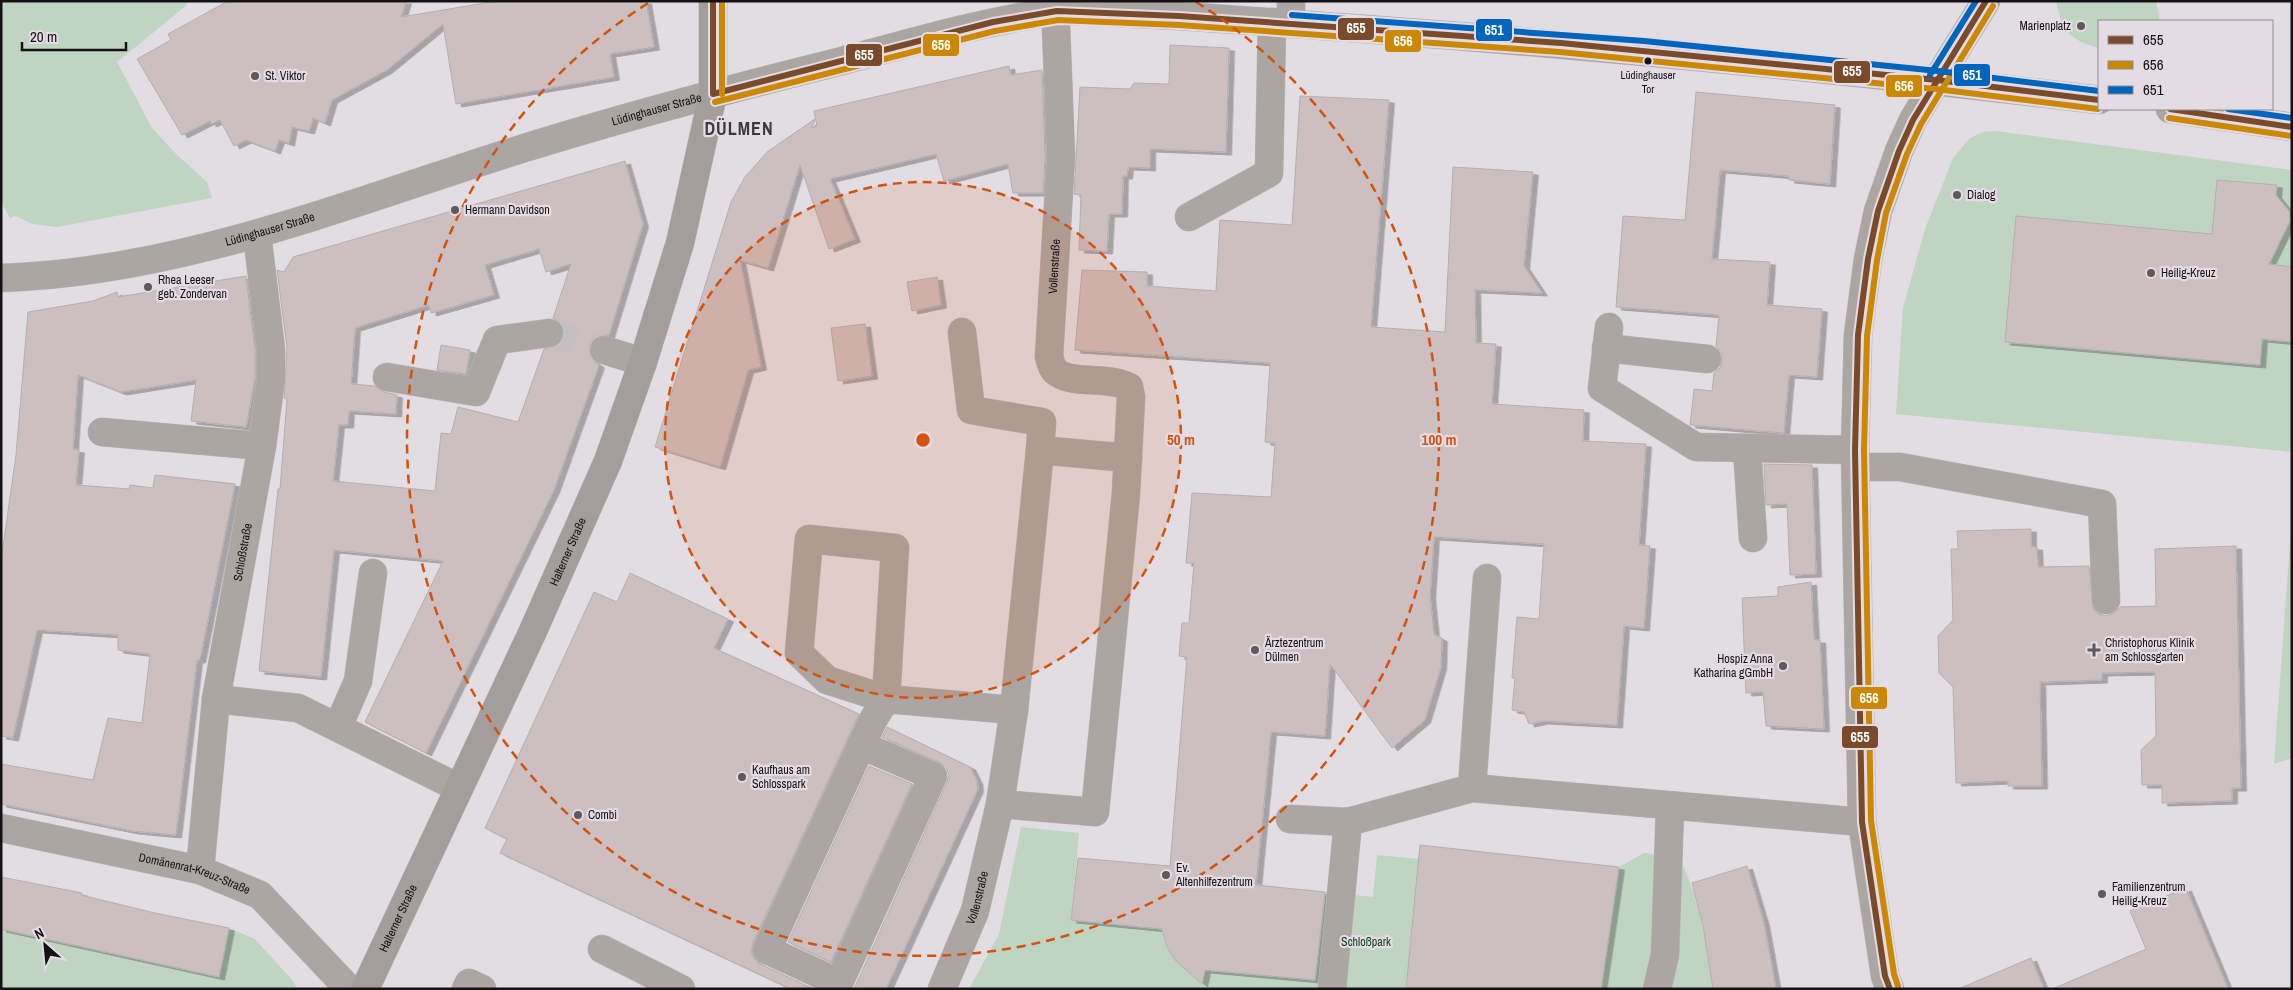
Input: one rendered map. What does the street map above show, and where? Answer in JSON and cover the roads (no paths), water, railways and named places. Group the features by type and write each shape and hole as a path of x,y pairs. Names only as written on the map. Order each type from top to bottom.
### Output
{"main road":[{"name":"Halterner Straße","path":"365,989 534,631 608,461 643,362 680,243 713,94 714,1"}],"street":[{"path":"1890,989 1885,976 1862,822 1855,458 1858,335 1868,259 1878,211 1899,151 1913,120 1986,1"},
{"name":"Lüdinghauser Straße","path":"1,278 129,265 256,234 478,162 713,94 1056,6 1178,16 1284,16 1937,80 2098,100"},
{"name":"Vollenstraße","path":"1056,6 1061,157 1049,356 1054,370 1065,377 1119,382 1129,387 1131,397 1128,458"},
{"path":"1189,217 1269,173 1284,16"},
{"path":"2177,110 2292,127"},
{"name":"Schloßstraße","path":"200,870 216,699 262,446 271,379 271,350 256,234"},
{"name":"Vollenstraße","path":"942,989 975,911 1000,804 1014,710 1042,422 971,410 962,332"},
{"path":"387,377 476,392 497,340 549,333"},
{"path":"1707,359 1608,337 1602,388 1696,447 1747,448 1855,458 2102,504 2106,600"},
{"path":"604,350 643,362"},
{"path":"102,432 262,446"},
{"path":"1747,448 1753,538"},
{"path":"1000,804 1094,812 1128,458 1040,450"},
{"path":"861,745 933,776 839,982 767,950 872,720 886,698 895,548 809,539 799,653 827,680 886,698 1014,710"},
{"path":"338,727 358,681 373,574"},
{"path":"1472,788 1487,578"},
{"path":"216,699 298,708 459,788"},
{"path":"1290,819 1348,822 1472,788 1670,807 1862,822"},
{"path":"1657,989 1665,955 1670,807"},
{"path":"1332,989 1348,822"},
{"name":"Domänenrat-Kreuz-Straße","path":"1,828 200,870 260,896 349,989"},
{"path":"602,949 681,989"},
{"path":"466,989 469,983 482,989"}],"tunnel":[{"path":"549,333 604,350"}],"place":[{"name":"Marienplatz","path":"2081,26"},
{"name":"Lüdinghauser Tor","path":"1648,61"},
{"name":"St. Viktor","path":"255,76"},
{"name":"Dialog","path":"1957,195"},
{"name":"Hermann Davidson","path":"455,210"},
{"name":"Heilig-Kreuz","path":"2151,273"},
{"name":"Rhea Leeser geb. Zondervan","path":"148,287"},
{"name":"Ärztezentrum Dülmen","path":"1255,650"},
{"name":"Christophorus Klinik am Schlossgarten","path":"2094,650"},
{"name":"Hospiz Anna Katharina gGmbH","path":"1783,666"},
{"name":"Kaufhaus am Schlosspark","path":"742,777"},
{"name":"Combi","path":"578,815"},
{"name":"Ev. Altenhilfezentrum","path":"1166,875"},
{"name":"Familienzentrum Heilig-Kreuz","path":"2102,894"}],"district":[{"name":"DÜLMEN","path":"739,129"}],"park label":[{"name":"Schloßpark","path":"1366,942"}]}
